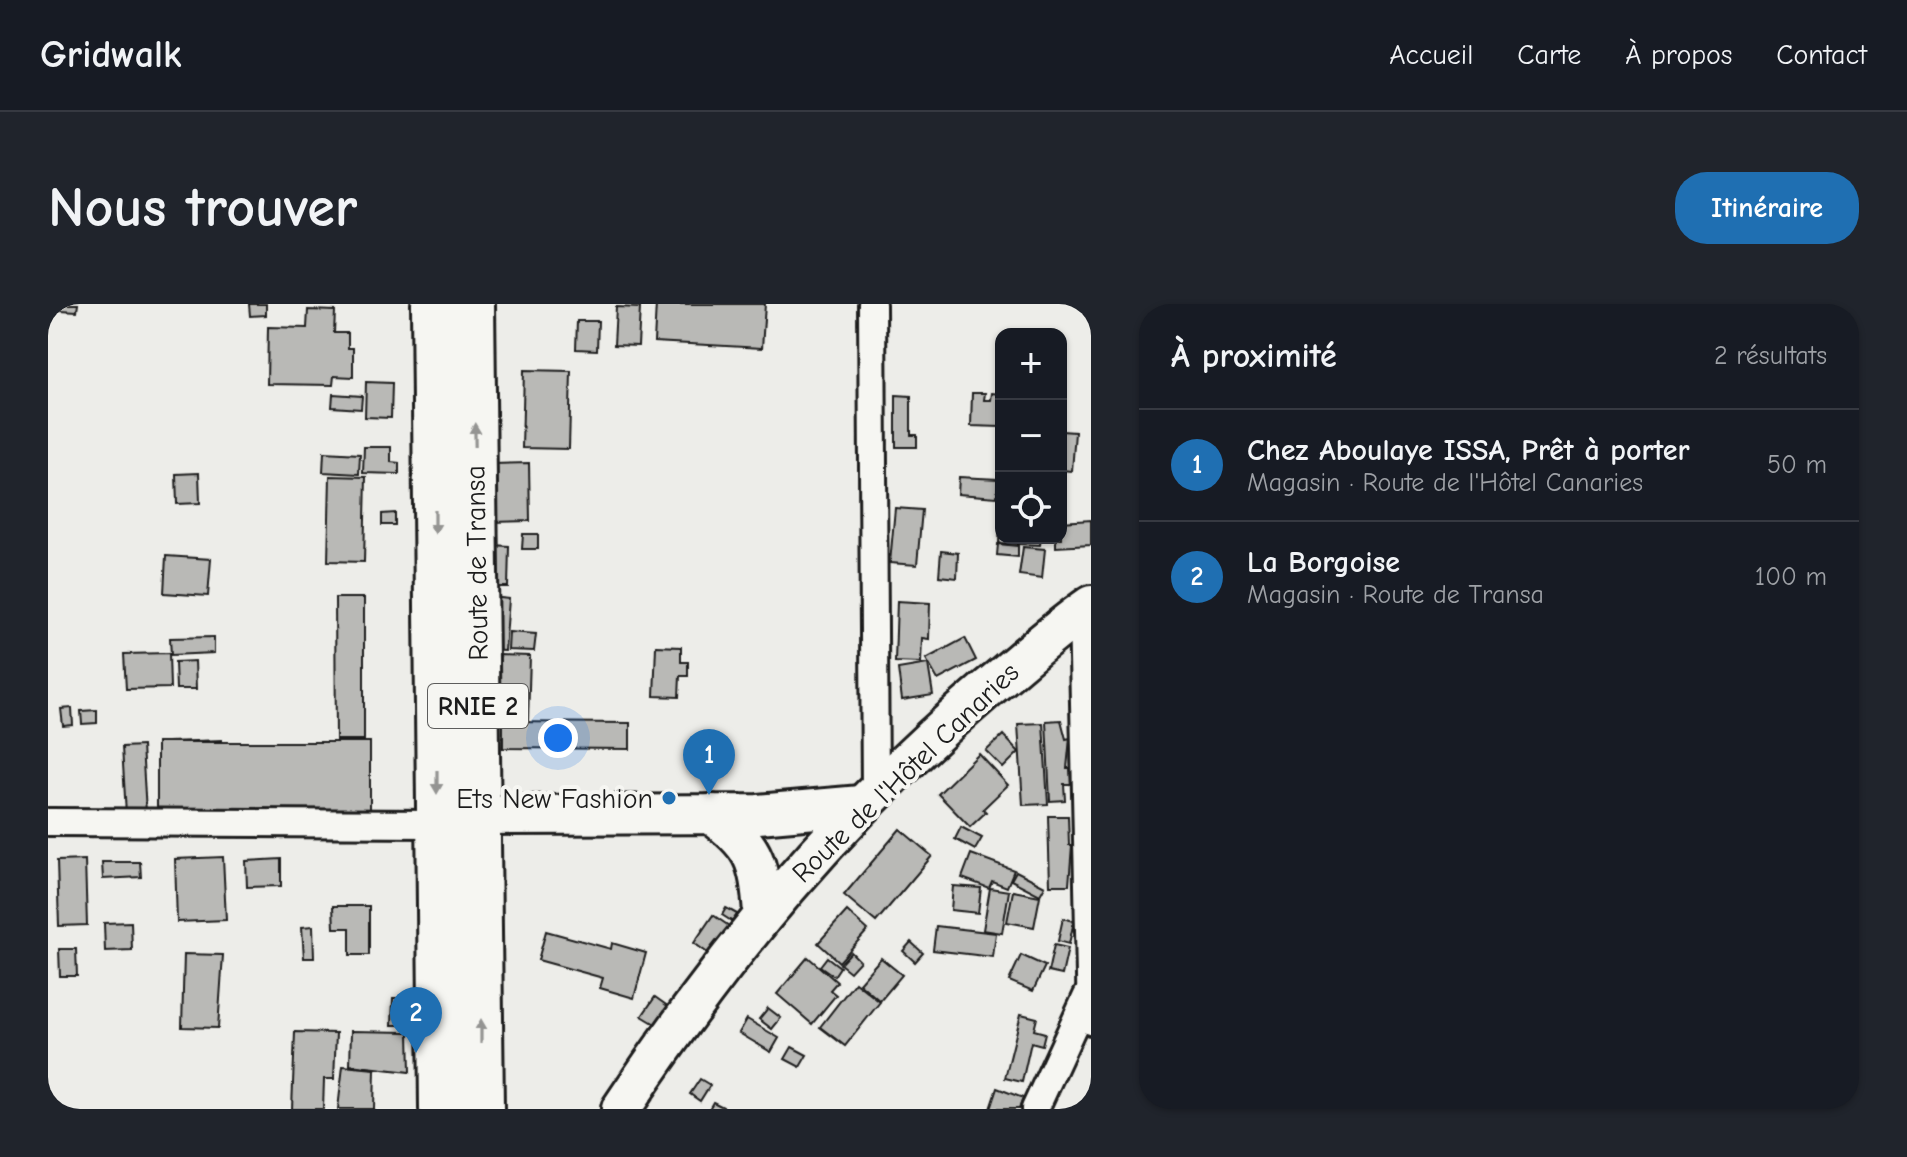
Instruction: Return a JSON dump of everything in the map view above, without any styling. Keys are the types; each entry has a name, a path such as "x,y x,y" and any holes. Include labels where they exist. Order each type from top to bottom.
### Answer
{"main road":[{"name":"Route de Transa","path":"433,304 441,1109"},
{"name":"Route de Transa","path":"473,304 482,1109"}],"street":[{"path":"480,815 758,814 868,799 872,304"},
{"path":"1086,608 1091,1021"},
{"name":"Route de l'Hôtel Canaries","path":"621,1109 718,969 774,899 868,799 962,711 1086,608"},
{"path":"711,814 740,835 755,857 774,899"},
{"path":"758,814 782,858 774,899"},
{"path":"48,822 437,824"},
{"path":"1035,1109 1090,991"}],"building":[{"path":"61,304 78,304 77,311 61,310"},
{"path":"249,304 266,304 266,315 250,316"},
{"path":"656,304 765,304 762,348 654,342"},
{"path":"616,307 640,308 638,346 614,345"},
{"path":"308,310 335,311 334,333 348,333 348,348 353,348 353,377 334,376 333,385 267,384 268,327 307,328"},
{"path":"577,321 598,321 597,350 576,349"},
{"path":"524,370 571,371 569,449 522,448"},
{"path":"366,382 392,383 391,418 365,417"},
{"path":"972,393 985,393 984,400 991,400 992,393 995,393 995,427 971,426"},
{"path":"333,394 362,396 361,409 332,407"},
{"path":"896,395 911,396 911,435 917,435 917,447 896,447"},
{"path":"1067,431 1075,432 1072,471 1067,471"},
{"path":"364,447 391,447 391,462 399,463 399,474 363,473"},
{"path":"324,452 360,454 359,474 323,472"},
{"path":"529,463 530,521 494,522 493,464"},
{"path":"199,473 200,503 177,504 176,474"},
{"path":"330,476 366,477 364,562 328,561"},
{"path":"959,477 995,479 995,497 958,494"},
{"path":"895,508 922,510 917,565 890,563"},
{"path":"395,513 395,525 382,525 382,514"},
{"path":"1091,520 1091,545 1056,547 1056,544 1067,544 1067,522"},
{"path":"523,534 538,534 538,549 522,549"},
{"path":"998,544 1018,546 1018,557 997,555"},
{"path":"491,545 509,546 508,587 489,587"},
{"path":"1023,547 1045,549 1042,578 1019,575"},
{"path":"941,551 958,553 957,578 939,576"},
{"path":"166,556 211,559 208,596 164,593"},
{"path":"491,597 509,599 505,651 488,650"},
{"path":"335,598 364,598 364,740 336,740"},
{"path":"897,601 930,603 929,639 922,638 921,663 895,662"},
{"path":"509,632 536,634 534,651 508,650"},
{"path":"214,637 214,653 171,655 170,638"},
{"path":"965,638 976,660 938,680 926,659"},
{"path":"656,646 681,647 681,662 688,662 688,676 680,676 679,697 654,696"},
{"path":"169,653 170,688 126,689 124,654"},
{"path":"498,655 530,656 528,721 496,720"},
{"path":"195,661 196,689 176,689 175,662"},
{"path":"928,664 933,695 902,700 898,669"},
{"path":"72,708 73,725 63,726 61,709"},
{"path":"97,710 97,723 82,724 81,711"},
{"path":"1061,720 1066,739 1070,738 1067,768 1070,768 1071,784 1064,784 1065,800 1050,801 1046,721"},
{"path":"503,722 630,723 630,749 503,748"},
{"path":"1043,723 1048,804 1023,805 1018,724"},
{"path":"1003,735 1019,752 1003,768 986,751"},
{"path":"222,740 223,774 169,775 168,742"},
{"path":"157,742 370,742 370,810 157,810"},
{"path":"142,746 146,812 126,814 122,747"},
{"path":"979,754 1008,785 983,809 986,812 970,827 938,794"},
{"path":"1048,816 1068,816 1069,845 1072,845 1069,885 1050,885"},
{"path":"961,827 982,838 975,850 955,839"},
{"path":"900,829 932,856 876,922 844,895"},
{"path":"971,854 1014,870 1007,887 992,881 989,888 962,878"},
{"path":"223,857 226,920 177,922 175,859"},
{"path":"281,859 281,886 247,887 246,861"},
{"path":"85,860 87,925 59,926 57,861"},
{"path":"102,862 140,862 141,877 103,879"},
{"path":"1016,871 1045,886 1040,895 1011,880"},
{"path":"953,886 981,888 978,913 951,910"},
{"path":"990,888 1009,891 1002,933 983,930"},
{"path":"1013,891 1040,896 1034,927 1007,922"},
{"path":"333,906 369,906 369,955 350,955 350,928 334,928"},
{"path":"726,908 737,914 733,922 722,915"},
{"path":"847,911 868,930 839,962 818,943"},
{"path":"713,915 729,926 709,954 694,943"},
{"path":"1063,918 1074,921 1069,944 1058,941"},
{"path":"131,922 132,950 105,951 104,923"},
{"path":"313,926 314,958 304,958 302,927"},
{"path":"936,926 996,933 993,957 933,950"},
{"path":"546,931 611,949 612,943 646,953 634,998 600,988 603,978 538,960"},
{"path":"911,942 923,953 915,962 903,951"},
{"path":"1054,945 1068,948 1062,975 1048,972"},
{"path":"59,949 76,949 77,976 60,976"},
{"path":"851,952 860,961 850,972 840,964"},
{"path":"184,954 223,955 218,1028 182,1027"},
{"path":"1021,955 1045,966 1033,991 1009,981"},
{"path":"808,957 837,982 830,990 836,995 812,1024 777,994"},
{"path":"827,957 840,967 834,976 820,966"},
{"path":"881,958 902,975 880,1001 859,983"},
{"path":"855,982 880,1002 845,1046 820,1027"},
{"path":"655,997 669,1007 657,1025 642,1016"},
{"path":"393,998 412,998 412,1025 392,1025"},
{"path":"768,1008 781,1018 772,1029 759,1019"},
{"path":"1021,1014 1037,1018 1034,1030 1045,1033 1042,1045 1031,1042 1022,1082 1005,1078"},
{"path":"747,1019 779,1038 771,1052 739,1033"},
{"path":"351,1031 409,1032 410,1072 350,1065"},
{"path":"295,1032 336,1033 334,1079 324,1079 323,1109 292,1109"},
{"path":"792,1047 807,1055 800,1067 785,1059"},
{"path":"343,1066 375,1069 374,1109 338,1109"},
{"path":"700,1079 710,1085 700,1101 690,1094"},
{"path":"997,1088 1023,1098 1019,1109 990,1109"},
{"path":"713,1102 727,1109 709,1109"}],"place":[{"name":"Chez Aboulaye ISSA, Prêt à porter","path":"709,795"},
{"name":"Ets New Fashion","path":"669,798"},
{"name":"La Borgoise","path":"416,1053"}]}
